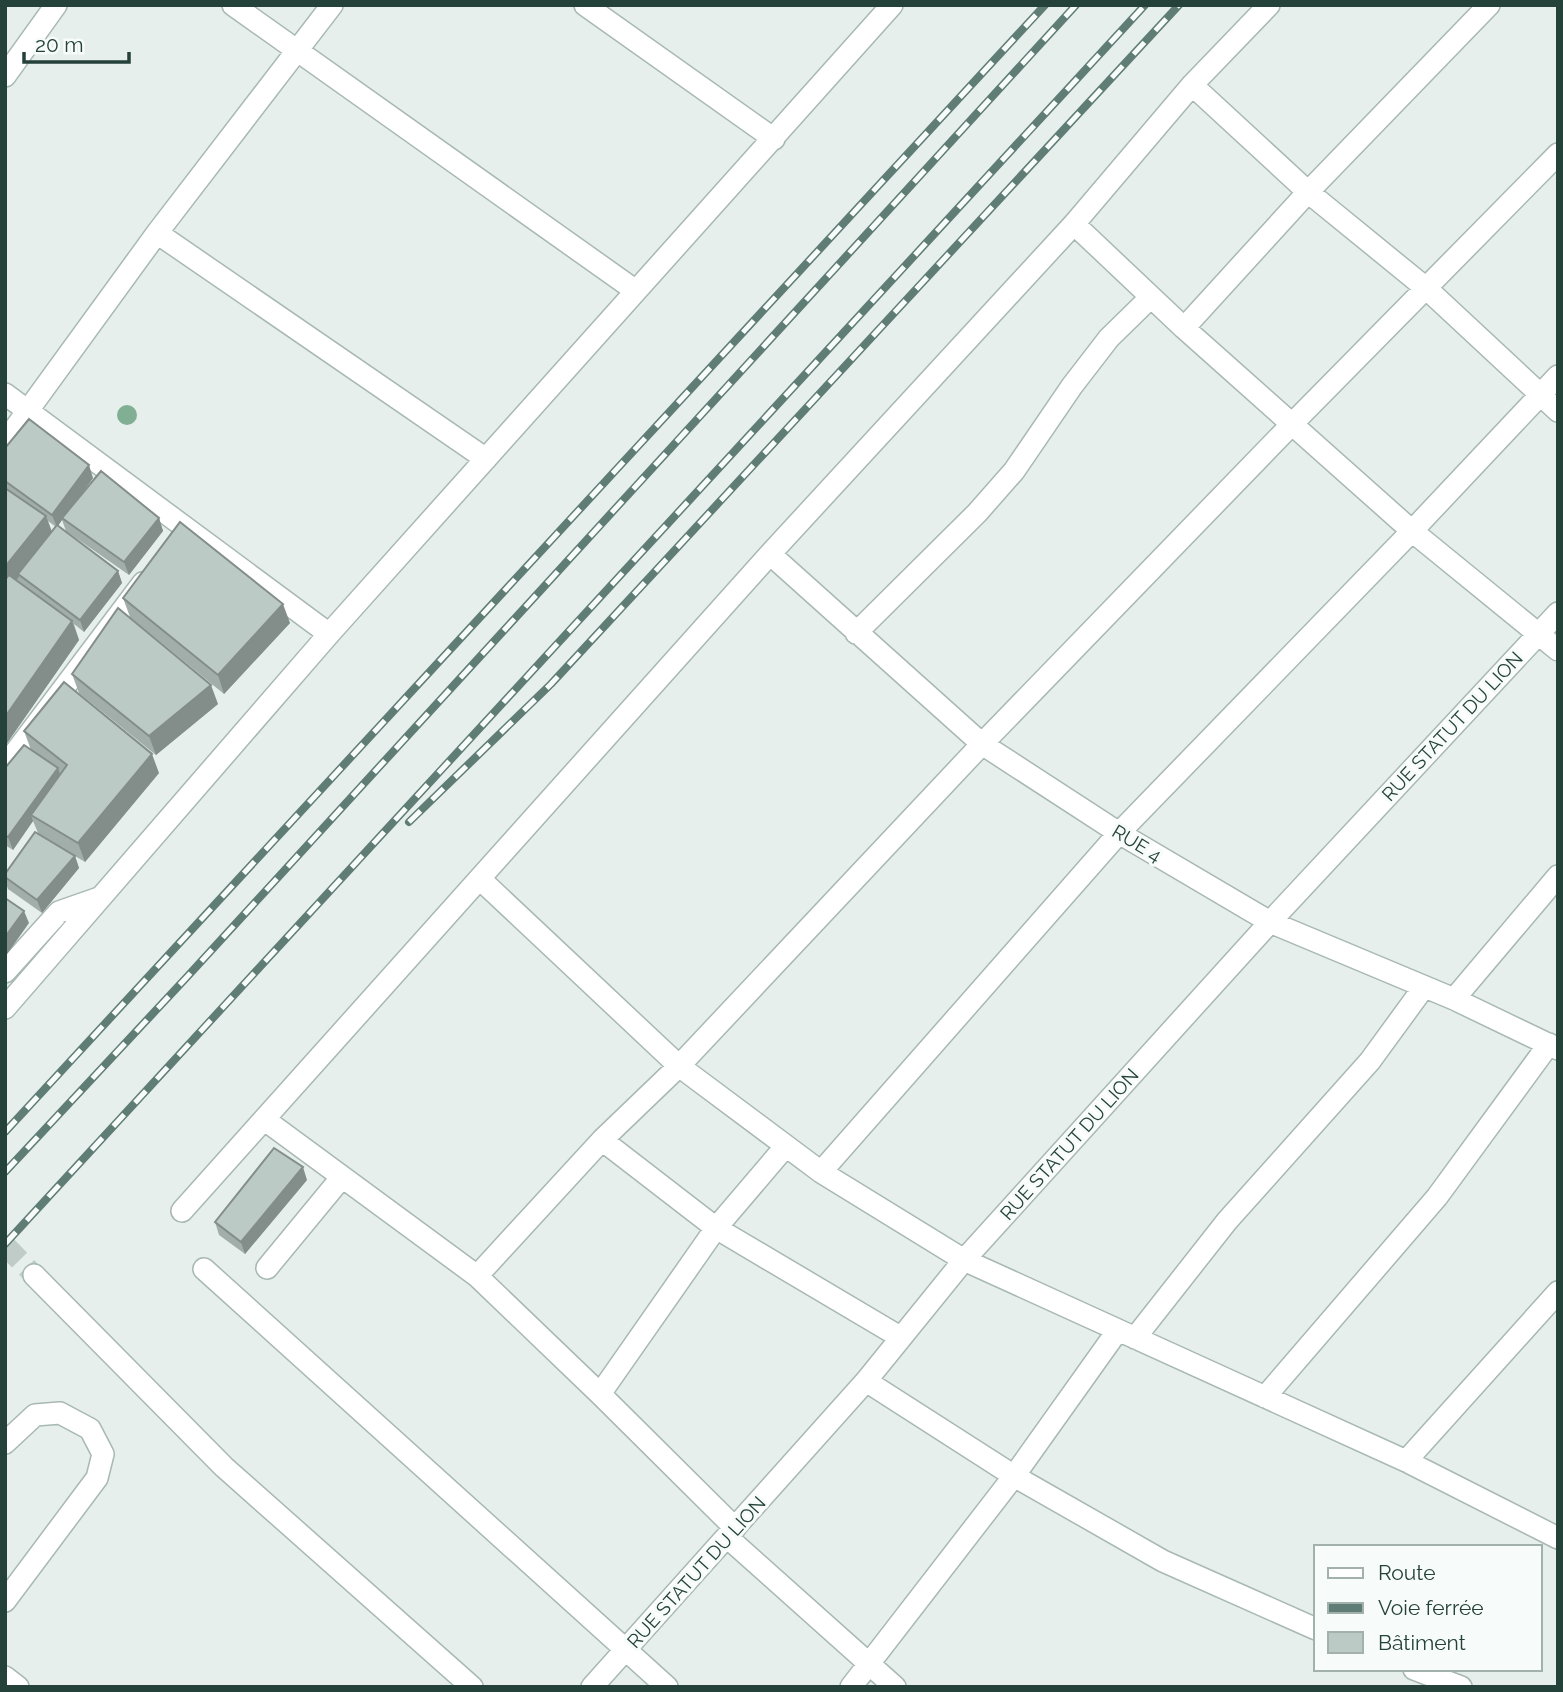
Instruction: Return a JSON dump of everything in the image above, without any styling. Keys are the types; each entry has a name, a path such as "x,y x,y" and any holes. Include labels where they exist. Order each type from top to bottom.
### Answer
{"street":[{"path":"5,76 56,5"},
{"path":"233,5 636,291"},
{"path":"5,442 157,233 332,5"},
{"path":"585,5 774,139"},
{"path":"5,1008 329,634 892,5"},
{"path":"182,1211 770,554 1074,224 1192,85 1269,5"},
{"path":"1184,328 1308,192 1489,5"},
{"path":"1192,85 1308,192 1427,289 1558,411"},
{"path":"477,1276 602,1140 679,1066 982,744 1558,154"},
{"path":"1074,224 1184,328 1412,531 1558,650"},
{"path":"157,233 486,459"},
{"path":"856,634 977,513 1014,471 1102,347 1151,296"},
{"path":"821,1172 1119,833 1558,376"},
{"path":"5,394 181,533 329,634"},
{"name":"RUE 4","path":"770,554 856,634 982,744 1119,833 1270,922 1454,999 1553,1047"},
{"path":"5,766 152,571"},
{"name":"RUE STATUT DU LION","path":"592,1687 866,1381 964,1260 1270,922 1558,613"},
{"path":"1454,999 1558,876"},
{"path":"480,879 679,1066 821,1172 964,1260 1406,1461 1558,1538"},
{"path":"5,972 59,912 101,897"},
{"path":"851,1687 1126,1334 1370,1061 1424,987"},
{"path":"1265,1397 1437,1197 1553,1047"},
{"path":"265,1120 477,1276 600,1394 731,1533 895,1687"},
{"path":"602,1140 716,1228 900,1337"},
{"path":"600,1394 716,1228 785,1147"},
{"path":"267,1268 342,1177"},
{"path":"204,1269 667,1687"},
{"path":"34,1275 224,1466 472,1687"},
{"path":"1406,1461 1558,1292"},
{"path":"866,1381 1014,1476 1163,1561 1314,1628"},
{"path":"5,1443 35,1415 60,1413 90,1429 103,1454 97,1478 5,1601"},
{"path":"1419,1671 1461,1687"},
{"path":"5,1677 18,1687"}],"building":[{"path":"29,419 89,465 52,515 5,481 5,448"},
{"path":"101,471 159,518 124,562 62,518"},
{"path":"5,488 46,516 5,567"},
{"path":"180,522 283,604 218,675 123,598"},
{"path":"57,525 118,571 80,620 18,574"},
{"path":"9,575 72,621 5,717 5,580"},
{"path":"118,608 211,685 149,736 72,674"},
{"path":"64,682 152,754 78,843 31,815 67,765 24,731"},
{"path":"24,745 58,768 8,837 5,835 5,768"},
{"path":"35,832 75,856 37,900 5,877"},
{"path":"5,898 24,911 5,937"},
{"path":"274,1148 303,1167 241,1242 215,1222"}],"tunnel":[{"path":"5,1245 34,1275"}],"railway":[{"path":"5,1132 1045,5"},
{"path":"5,1172 186,978 1076,5"},
{"path":"5,1244 1145,5"},
{"path":"409,822 551,684 1179,5"}]}
